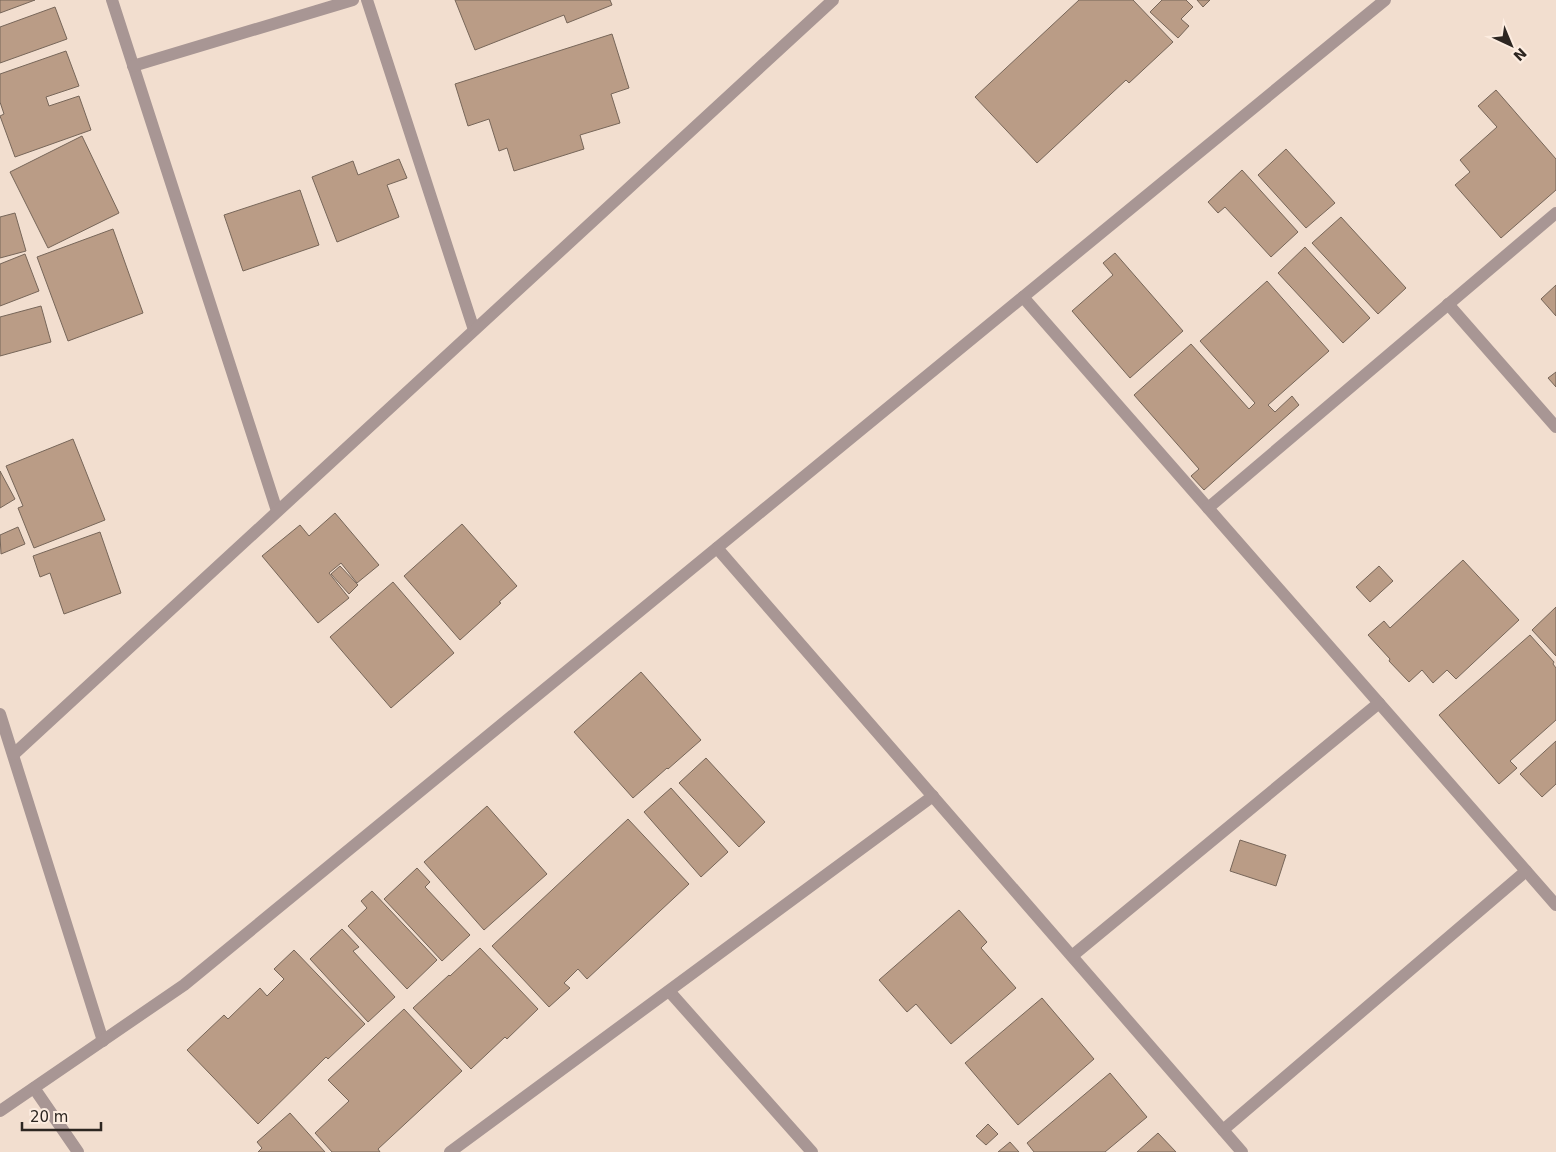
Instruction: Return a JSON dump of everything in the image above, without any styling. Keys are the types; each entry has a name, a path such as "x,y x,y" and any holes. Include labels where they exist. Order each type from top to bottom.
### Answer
{"street":[{"path":"112,0 277,511"},
{"path":"133,66 353,0"},
{"path":"367,0 474,330"},
{"path":"14,754 833,0"},
{"path":"0,1111 184,985 1385,0"},
{"path":"1208,508 1556,213"},
{"path":"1023,297 1556,905"},
{"path":"1448,304 1556,427"},
{"path":"717,548 1242,1152"},
{"path":"1072,956 1379,703"},
{"path":"0,714 103,1041"},
{"path":"450,1152 933,796"},
{"path":"1223,1130 1526,871"},
{"path":"669,991 812,1152"},
{"path":"34,1088 78,1152"}],"building":[{"path":"0,0 35,0 0,13"},
{"path":"455,0 610,0 612,5 567,23 564,15 475,50"},
{"path":"1079,0 1133,0 1173,42 1129,83 1126,80 1037,163 975,97"},
{"path":"1162,0 1186,0 1193,7 1181,19 1189,26 1178,38 1150,12"},
{"path":"1197,0 1210,0 1203,7"},
{"path":"55,7 67,39 0,63 0,27"},
{"path":"612,34 629,88 611,94 620,123 580,135 584,149 514,171 507,148 499,151 489,119 468,126 455,84"},
{"path":"66,51 79,86 46,97 49,106 79,96 91,130 15,157 0,116 4,114 0,102 0,74"},
{"path":"1496,90 1556,159 1556,190 1501,238 1455,185 1470,172 1460,160 1497,127 1478,106"},
{"path":"82,136 119,213 48,248 10,172"},
{"path":"1286,149 1335,203 1306,228 1258,175"},
{"path":"399,159 407,178 387,185 399,217 337,242 312,177 353,161 358,175"},
{"path":"1242,170 1298,232 1271,257 1225,207 1218,213 1208,202"},
{"path":"300,190 319,245 243,271 224,215"},
{"path":"15,213 26,251 0,258 0,217"},
{"path":"1341,217 1406,288 1378,314 1312,243"},
{"path":"113,229 143,313 68,341 37,257"},
{"path":"1305,247 1370,318 1343,343 1278,273"},
{"path":"1115,253 1183,331 1130,378 1072,311 1113,275 1103,263"},
{"path":"25,254 39,291 0,306 0,264"},
{"path":"1267,281 1329,351 1268,405 1275,412 1292,396 1299,405 1204,490 1191,476 1199,469 1134,395 1191,344 1249,409 1255,403 1200,341"},
{"path":"1556,285 1556,316 1541,299"},
{"path":"41,306 51,342 0,356 0,317"},
{"path":"1556,372 1556,387 1548,378"},
{"path":"73,439 105,520 34,548 18,508 23,506 6,466"},
{"path":"0,471 15,499 0,508"},
{"path":"335,513 379,565 357,583 341,563 329,573 349,598 318,623 262,556 300,525 309,536"},
{"path":"462,524 517,586 460,640 404,576"},
{"path":"18,527 25,544 1,554 0,535"},
{"path":"100,532 121,593 64,614 50,573 40,577 33,556"},
{"path":"1463,560 1519,620 1456,679 1447,670 1433,683 1422,670 1409,682 1368,635 1384,621 1390,628"},
{"path":"340,566 358,585 349,594 331,574"},
{"path":"1379,566 1393,581 1370,602 1356,587"},
{"path":"393,582 454,653 391,708 330,637"},
{"path":"1556,607 1556,656 1532,630"},
{"path":"1530,635 1554,662 1553,664 1556,668 1556,720 1510,761 1517,768 1499,784 1439,715"},
{"path":"641,672 701,740 633,798 574,732"},
{"path":"1556,741 1556,784 1542,797 1520,774"},
{"path":"706,758 765,822 739,847 679,783"},
{"path":"671,788 728,852 701,877 644,812"},
{"path":"487,806 547,874 484,930 424,862"},
{"path":"628,819 689,884 587,979 578,969 564,983 570,988 549,1007 492,946"},
{"path":"1240,840 1286,855 1276,886 1230,871"},
{"path":"417,868 430,882 425,887 470,935 442,961 384,899"},
{"path":"372,891 437,960 407,989 348,926 367,908 361,901"},
{"path":"959,910 987,942 981,948 1016,988 951,1044 916,1004 907,1012 879,980"},
{"path":"342,929 359,947 353,951 395,997 368,1022 310,959"},
{"path":"480,948 538,1009 507,1039 505,1037 471,1069 413,1008"},
{"path":"294,950 365,1024 328,1059 326,1057 258,1124 187,1050 224,1015 228,1019 260,988 267,996 284,979 274,969"},
{"path":"1042,998 1094,1059 1018,1125 965,1063"},
{"path":"404,1009 462,1071 378,1149 380,1152 332,1152 315,1133 349,1101 328,1080"},
{"path":"1110,1073 1147,1117 1105,1152 1034,1152 1027,1143"},
{"path":"290,1113 325,1152 258,1152 262,1148 257,1142"},
{"path":"988,1124 998,1134 986,1145 976,1136"},
{"path":"1158,1133 1176,1152 1137,1152"},
{"path":"1010,1142 1019,1152 998,1152"}]}
